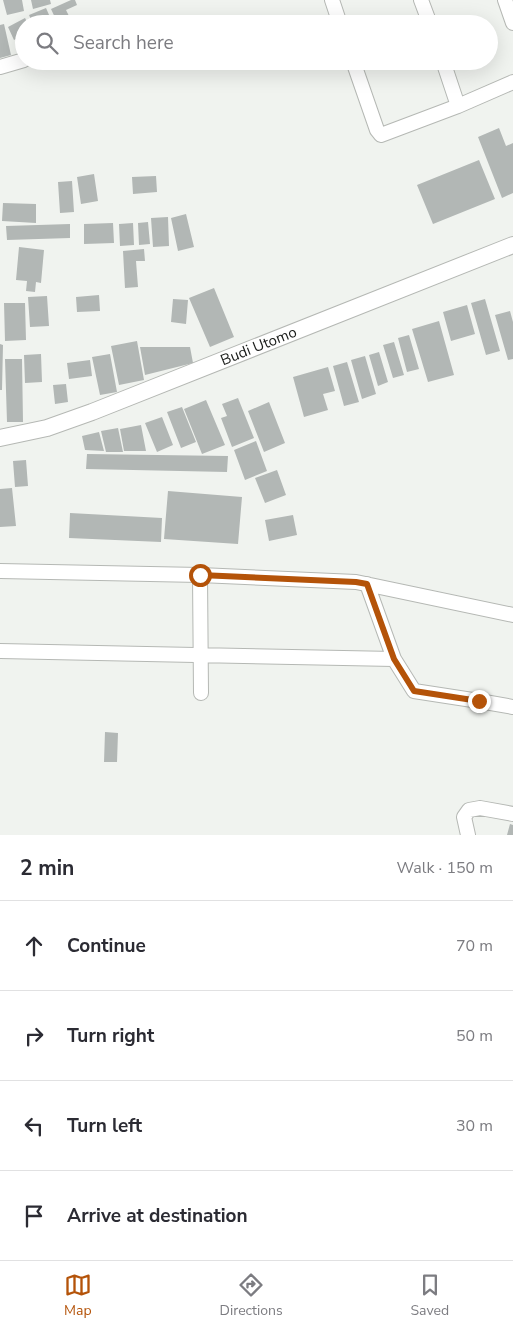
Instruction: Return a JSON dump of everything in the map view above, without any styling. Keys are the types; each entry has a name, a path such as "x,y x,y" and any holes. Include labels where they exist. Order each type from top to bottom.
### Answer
{"street":[{"path":"332,0 337,15"},
{"path":"421,0 427,15"},
{"path":"505,0 513,23"},
{"path":"0,67 15,63"},
{"path":"356,70 377,130 381,135 458,106 513,82"},
{"path":"446,70 458,106"},
{"name":"Budi Utomo","path":"0,438 47,428 92,412 513,245"},
{"path":"0,571 200,575 356,582 513,615"},
{"path":"200,575 201,693"},
{"path":"367,584 394,659 414,691 513,708"},
{"path":"0,651 394,659"},
{"path":"468,835 464,817 469,810 480,808 513,814"}],"building":[{"path":"3,0 22,0 24,11 7,15"},
{"path":"31,0 50,0 51,4 33,9"},
{"path":"71,0 75,0 77,5 66,10 68,15 54,15 51,9"},
{"path":"46,8 49,15 29,15"},
{"path":"15,23 15,40 14,40 8,27"},
{"path":"4,24 11,55 0,58 0,25"},
{"path":"499,128 506,146 513,143 513,193 502,198 478,137"},
{"path":"479,160 495,199 433,224 417,185"},
{"path":"94,174 98,201 81,204 77,177"},
{"path":"156,176 157,192 133,194 132,177"},
{"path":"72,181 74,212 60,213 58,182"},
{"path":"3,203 36,204 36,223 2,221"},
{"path":"186,214 194,247 178,251 171,218"},
{"path":"168,217 169,246 153,247 151,218"},
{"path":"148,222 150,244 139,245 138,223"},
{"path":"113,223 114,243 84,244 84,224"},
{"path":"133,223 134,245 120,246 119,224"},
{"path":"70,224 70,238 7,240 6,226"},
{"path":"19,247 44,250 41,283 36,282 35,292 26,291 27,281 16,280"},
{"path":"144,249 145,261 136,261 138,287 125,288 123,251"},
{"path":"214,288 234,337 210,347 189,298"},
{"path":"99,295 100,311 77,312 76,297"},
{"path":"47,296 49,326 30,327 28,297"},
{"path":"173,299 188,300 186,324 171,322"},
{"path":"485,299 500,351 486,355 471,303"},
{"path":"4,303 25,303 26,340 5,341"},
{"path":"467,305 475,334 451,341 443,312"},
{"path":"510,311 513,322 513,359 508,360 495,315"},
{"path":"439,321 454,375 428,382 412,329"},
{"path":"409,335 419,369 407,372 398,338"},
{"path":"137,341 144,380 119,385 111,346"},
{"path":"394,342 404,375 393,378 383,345"},
{"path":"0,344 3,345 2,390 0,390"},
{"path":"140,347 190,347 193,363 145,375"},
{"path":"379,352 388,382 378,386 369,355"},
{"path":"41,354 42,382 25,383 24,355"},
{"path":"110,354 117,392 100,395 92,357"},
{"path":"365,356 376,394 362,399 351,360"},
{"path":"5,359 22,359 23,422 7,422"},
{"path":"90,360 92,376 69,379 67,363"},
{"path":"347,362 359,402 344,406 333,366"},
{"path":"328,367 335,391 323,394 328,410 304,417 293,377"},
{"path":"66,384 68,402 55,404 53,385"},
{"path":"238,398 254,438 232,447 221,418 227,416 222,404"},
{"path":"206,400 225,445 202,454 184,409"},
{"path":"269,402 285,443 264,452 248,411"},
{"path":"182,407 196,442 181,448 167,412"},
{"path":"162,417 173,445 157,452 145,423"},
{"path":"141,425 146,451 124,451 120,429"},
{"path":"118,428 123,452 106,452 101,431"},
{"path":"99,432 104,451 85,450 82,436"},
{"path":"256,441 267,471 245,480 234,450"},
{"path":"87,454 228,456 227,472 86,469"},
{"path":"26,460 28,486 15,487 13,461"},
{"path":"277,470 286,495 265,503 255,478"},
{"path":"12,488 16,526 0,527 0,489"},
{"path":"168,491 242,497 238,544 164,539"},
{"path":"70,513 162,518 161,542 69,538"},
{"path":"293,515 297,535 269,541 265,520"},
{"path":"105,732 118,733 117,762 104,762"},
{"path":"510,824 513,825 513,835 507,835"}],"route":[{"path":"200,575 367,584 394,659 414,691 479,701"}]}
